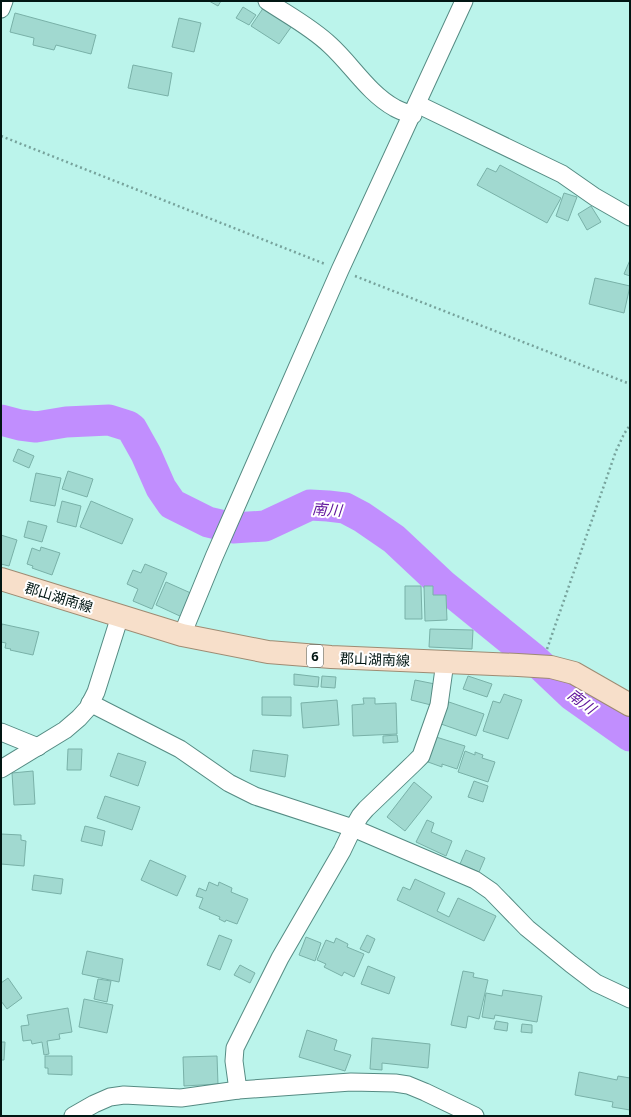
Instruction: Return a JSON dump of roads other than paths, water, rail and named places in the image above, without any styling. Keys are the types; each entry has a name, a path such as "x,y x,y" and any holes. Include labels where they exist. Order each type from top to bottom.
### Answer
{"main road":[{"name":"郡山湖南線","path":"1,580 182,635 268,652 331,657 551,667 574,673 630,705"}],"street":[{"path":"1,9 4,1"},
{"path":"267,1 330,44 375,93 396,109 415,109 542,163 562,174 594,197 630,217"},
{"path":"182,635 217,550 340,270 464,1"},
{"path":"1,769 65,730 88,708 96,692 120,616"},
{"path":"238,1090 234,1061 235,1048 280,958 342,851 360,816 421,756 439,705 445,662"},
{"path":"90,703 180,750 229,783 255,796 353,828 475,880 491,891 527,928 570,964 596,982 630,999"},
{"path":"1,732 38,747"},
{"path":"73,1116 94,1104 124,1095 181,1098 238,1090 351,1082 395,1083 408,1085 475,1116"}],"waterway":[{"name":"南川","path":"1,420 36,427 66,422 109,420 128,426 132,429 146,454 161,488 172,504 208,522 233,528 265,526 310,505 345,508 362,517 394,539 443,585 534,659 572,695 630,736"}]}
